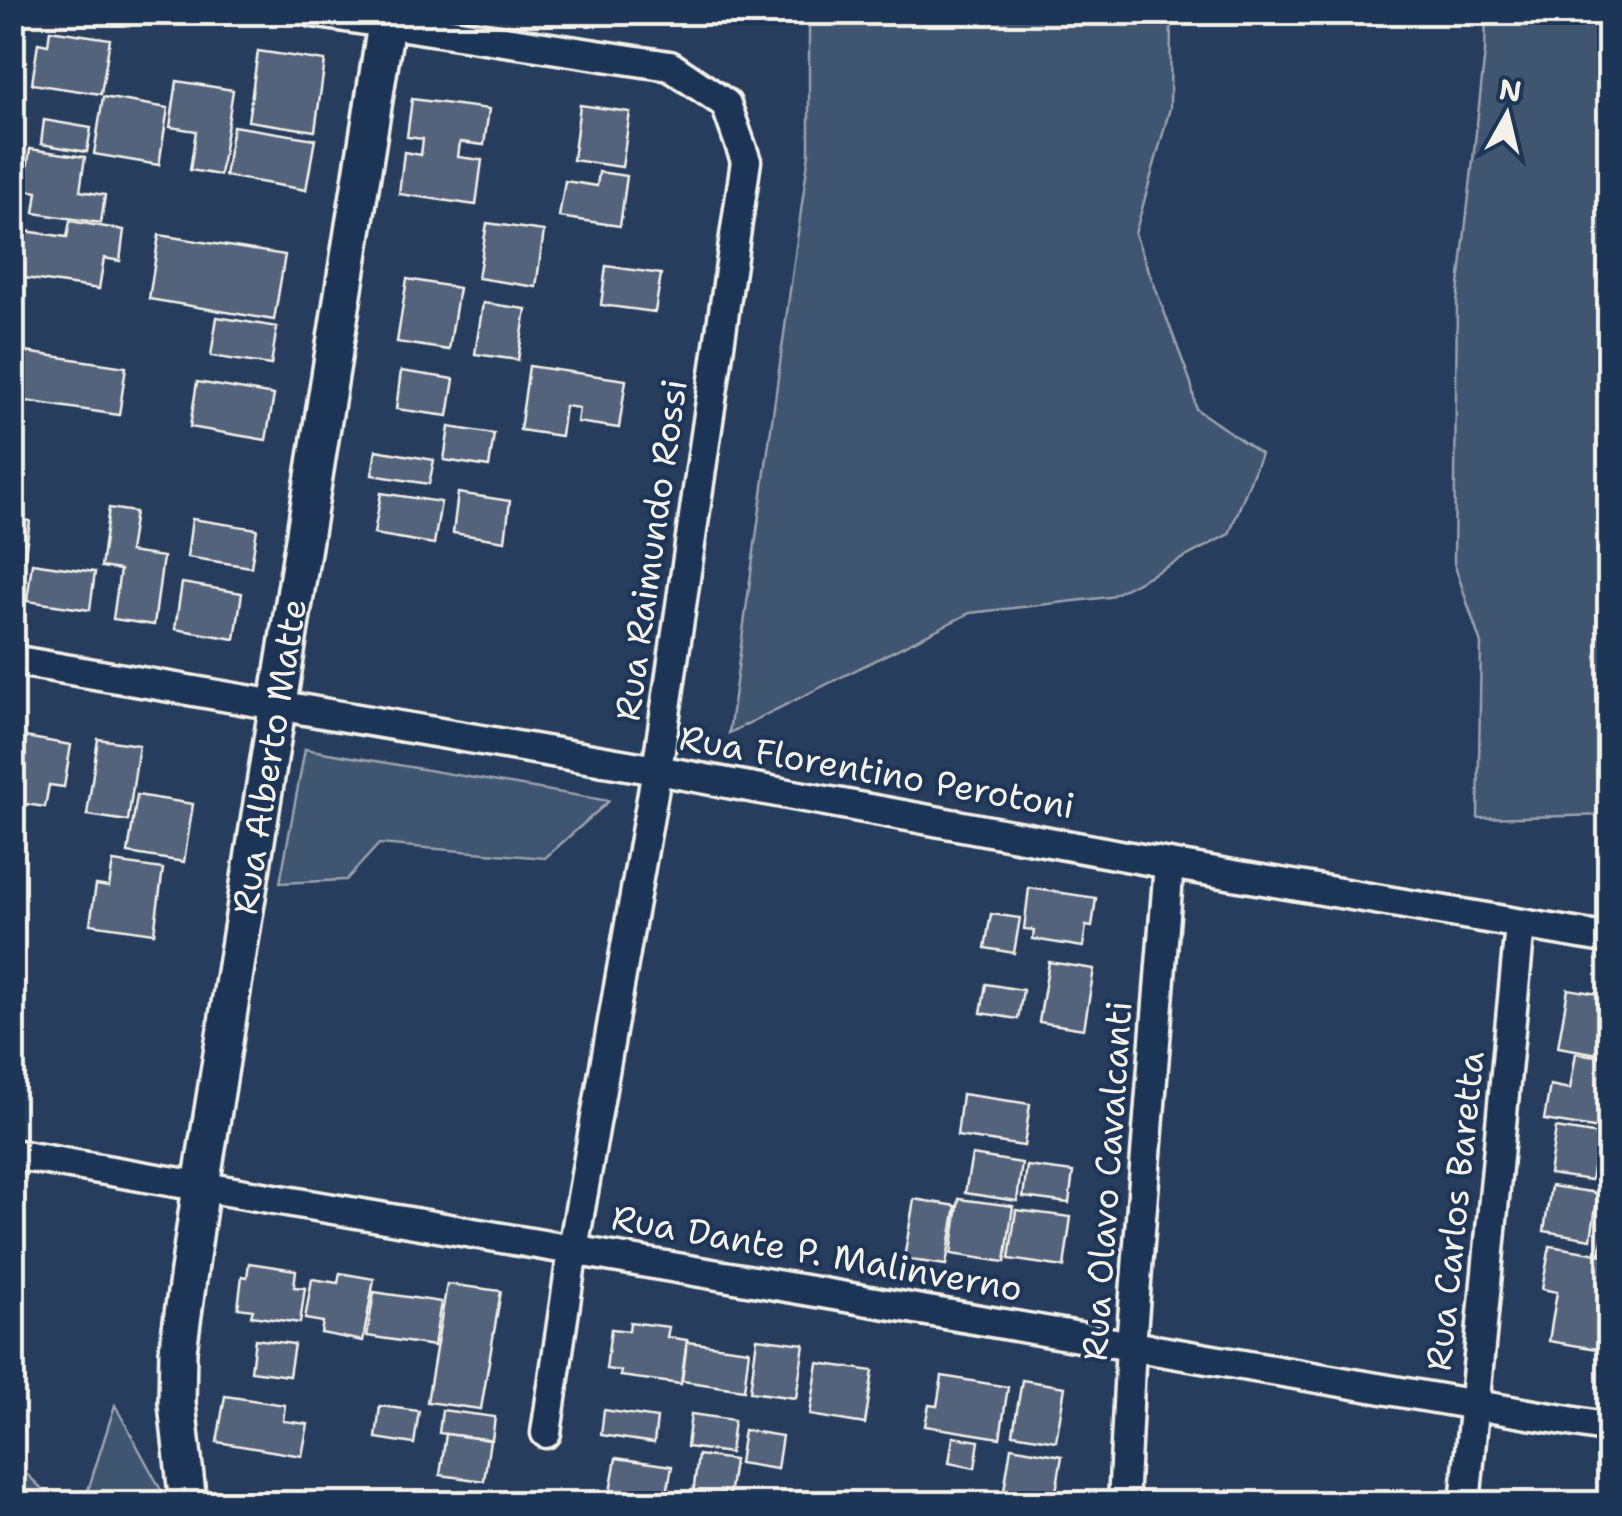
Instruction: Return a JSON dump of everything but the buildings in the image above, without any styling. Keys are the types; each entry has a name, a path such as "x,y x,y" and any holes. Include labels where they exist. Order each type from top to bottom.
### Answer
{"street":[{"name":"Rua Raimundo Rossi","path":"312,12 386,19 670,66 726,104 746,161 657,770 573,1249 546,1432"},
{"name":"Rua Alberto Matte","path":"188,1504 177,1402 178,1350 200,1186 386,19"},
{"name":"Rua Florentino Perotoni","path":"12,660 1610,939"},
{"name":"Rua Olavo Cavalcanti","path":"1123,1504 1131,1344 1169,864"},
{"name":"Rua Carlos Baretta","path":"1465,1504 1520,925"},
{"name":"Rua Dante P. Malinverno","path":"12,1154 1610,1428"}],"shaded area":[{"path":"673,13 1171,13 1170,108 1135,234 1191,383 1196,409 1261,454 1229,534 1109,597 970,613 729,733 809,153 809,19 680,22"},
{"path":"1486,13 1609,13 1609,815 1478,818 1481,644 1454,563 1457,303"},
{"path":"305,749 609,801 545,858 379,844 346,880 280,883"},
{"path":"115,1405 168,1503 84,1503"},
{"path":"13,1461 57,1503 13,1503"}]}
